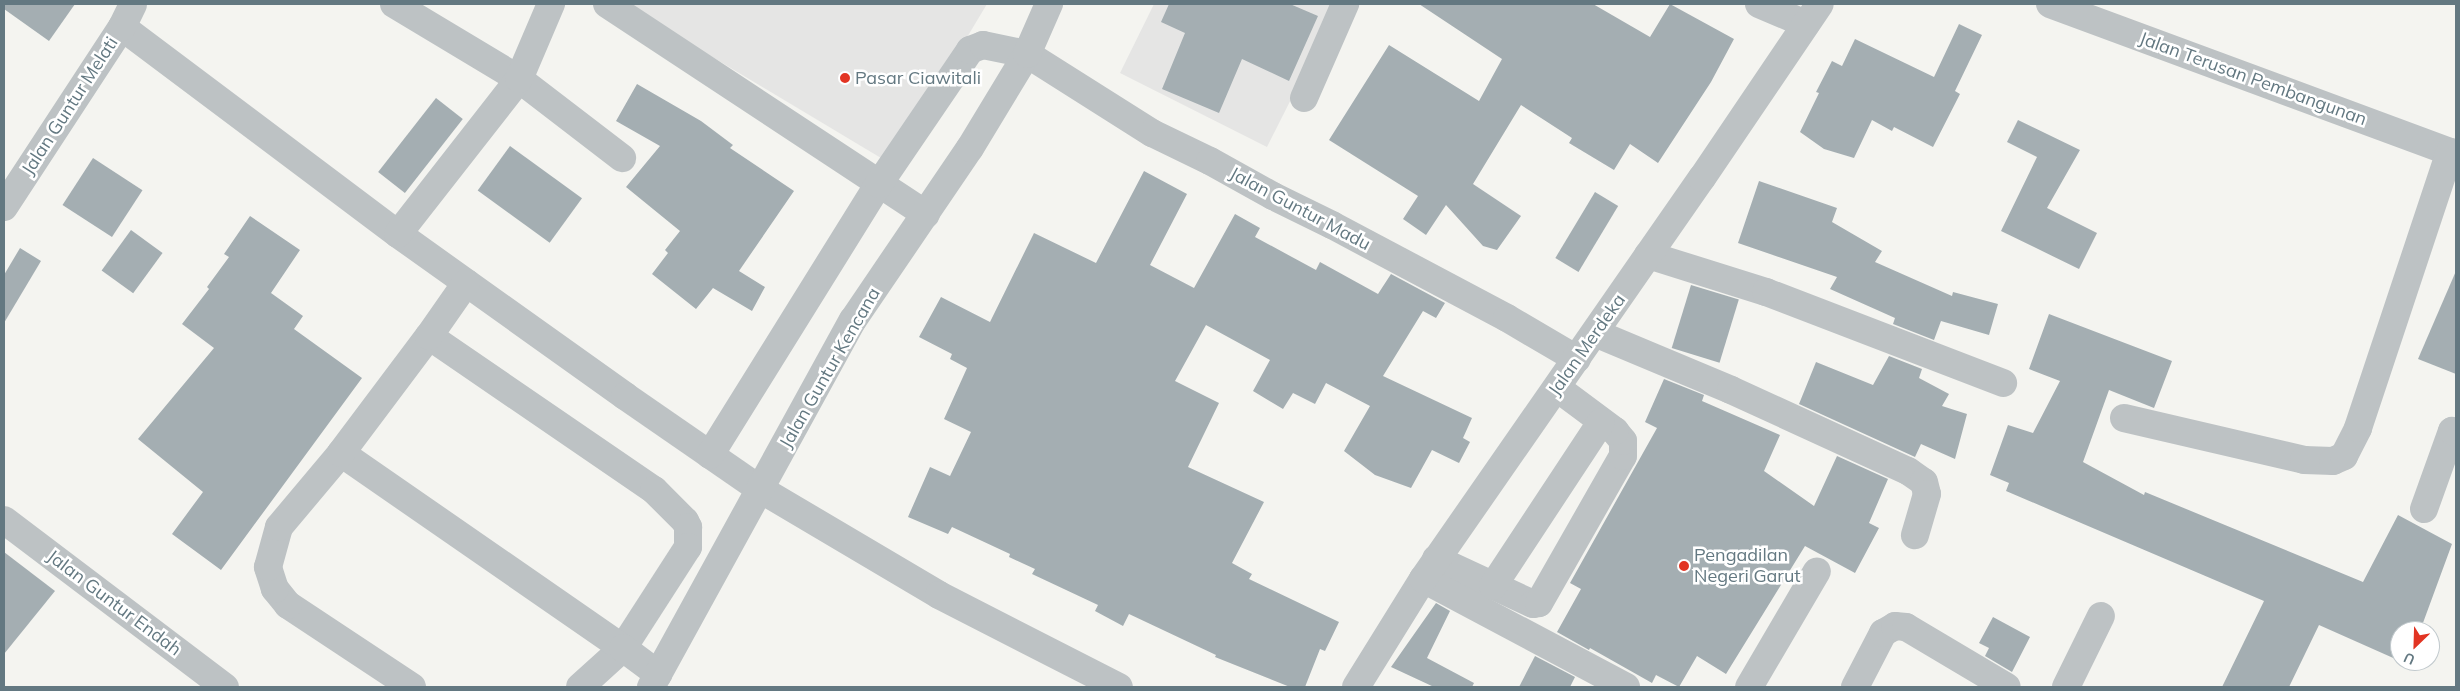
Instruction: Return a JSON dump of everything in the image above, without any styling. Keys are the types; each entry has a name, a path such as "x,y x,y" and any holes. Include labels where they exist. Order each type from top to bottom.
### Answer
{"street":[{"path":"394,4 519,79 622,158"},
{"path":"398,234 519,79 550,4"},
{"path":"607,4 926,214"},
{"name":"Jalan Guntur Kencana","path":"655,681 853,320 970,148 1027,54 1049,4"},
{"path":"1304,98 1345,4"},
{"path":"1759,4 1813,14"},
{"name":"Jalan Terusan Pembangunan","path":"2050,4 2453,153"},
{"name":"Jalan Merdeka","path":"1356,687 1430,569 1595,333 1813,14"},
{"path":"128,15 398,234 710,456 760,489 939,595 1119,687"},
{"name":"Jalan Guntur Melati","path":"4,207 128,15"},
{"path":"710,456 879,184 970,50 983,45 1027,54"},
{"name":"Jalan Guntur Madu","path":"1027,54 1152,133 1210,161 1273,196 1332,225 1507,318 1577,359"},
{"path":"2124,418 2304,460 2333,461 2344,456 2358,428 2453,153"},
{"path":"1648,255 1766,292 2003,383"},
{"path":"412,687 288,605 274,589 268,567 279,527 340,453 429,336 466,283"},
{"path":"1595,333 1731,390 1908,471 1924,482 1928,494 1915,534"},
{"path":"429,336 654,490 685,521 690,532 688,547 623,648 580,687"},
{"path":"1430,569 1493,586 1533,604 1539,603 1623,456 1623,441 1615,431 1557,388"},
{"path":"1493,586 1601,422"},
{"path":"2424,509 2455,428"},
{"path":"340,453 623,648 655,681"},
{"name":"Jalan Guntur Endah","path":"4,520 225,687"},
{"path":"1430,569 1626,687"},
{"path":"1749,687 1817,571"},
{"path":"2066,687 2101,616"},
{"path":"1855,687 1882,633 1894,626 1906,627 2007,687"}],"shaded area":[{"name":"Pasar Ciawitali","path":"624,4 987,4 891,164"},
{"path":"1154,4 1339,4 1267,147 1120,73"}],"building":[{"path":"4,4 75,4 49,41 4,9"},
{"path":"1169,4 1290,4 1318,16 1289,81 1242,59 1219,113 1162,89 1185,33 1161,22"},
{"path":"1419,4 1593,4 1650,37 1670,4 1734,39 1711,82 1658,163 1630,144 1614,170 1569,143 1572,138 1521,105 1473,184 1521,216 1497,250 1483,246 1446,205 1426,235 1403,219 1418,196 1329,140 1389,45 1479,101 1502,59"},
{"path":"1959,24 1982,35 1955,91 1960,94 1933,147 1894,127 1892,131 1872,120 1854,158 1824,149 1800,132 1819,93 1816,92 1832,61 1842,66 1855,39 1934,77"},
{"path":"637,84 701,121 733,145 730,148 794,191 739,271 765,287 752,311 713,288 696,309 652,274 668,253 665,250 680,231 626,187 660,146 616,121"},
{"path":"436,98 463,119 405,193 378,172"},
{"path":"2018,120 2080,150 2047,208 2097,233 2079,269 2001,231 2037,157 2007,142"},
{"path":"510,146 582,198 550,243 478,190"},
{"path":"93,158 142,190 112,237 63,205"},
{"path":"1144,171 1187,194 1150,265 1194,288 1235,214 1260,228 1255,237 1316,270 1320,262 1378,294 1391,274 1445,303 1436,318 1423,311 1383,376 1472,418 1463,438 1470,442 1459,463 1432,450 1411,488 1375,475 1344,451 1370,406 1326,383 1315,404 1293,393 1283,409 1253,391 1270,360 1206,325 1175,381 1219,403 1188,467 1264,502 1232,563 1252,574 1249,579 1339,622 1325,651 1320,649 1305,687 1290,687 1215,657 1216,655 1129,614 1123,626 1095,611 1098,605 1032,574 1035,569 1009,557 1010,554 952,527 948,534 908,517 930,467 950,476 971,432 944,419 967,368 950,359 952,354 919,337 941,297 990,322 1034,233 1096,263"},
{"path":"1759,181 1837,208 1832,222 1882,251 1875,262 1952,296 1953,292 1998,304 1989,335 1941,321 1934,340 1893,324 1895,318 1830,289 1837,277 1738,243"},
{"path":"1595,192 1618,206 1578,272 1555,258"},
{"path":"250,216 300,250 271,293 303,316 294,329 362,378 221,570 172,534 203,492 138,439 214,348 182,324 209,289 207,287 229,257 224,254"},
{"path":"131,230 163,253 133,293 102,270"},
{"path":"20,248 41,261 4,323 4,275"},
{"path":"2456,271 2456,374 2418,359"},
{"path":"1691,285 1739,300 1720,363 1672,348"},
{"path":"2049,314 2172,361 2154,408 2109,390 2083,462 2144,495 2145,492 2363,582 2398,515 2452,544 2424,621 2390,621 2390,657 2319,625 2289,687 2222,687 2264,601 2006,491 2009,483 1990,475 2008,425 2033,433 2060,381 2029,369"},
{"path":"1889,356 1922,369 1919,378 1949,394 1942,406 1967,414 1955,459 1921,444 1915,457 1799,404 1816,362 1873,385"},
{"path":"1664,379 1704,395 1702,401 1780,435 1764,471 1814,506 1837,456 1888,479 1869,523 1879,528 1855,573 1805,546 1726,674 1697,656 1679,687 1656,675 1652,683 1590,648 1589,650 1557,632 1581,589 1570,583 1657,428 1645,422"},
{"path":"4,552 55,591 4,654"},
{"path":"1436,603 1450,611 1427,658 1474,683 1472,687 1434,687 1391,667"},
{"path":"1993,617 2030,637 2012,672 1985,656 1989,648 1979,643"},
{"path":"1535,656 1575,677 1570,687 1519,687"}],"place":[{"name":"Pasar Ciawitali","path":"845,78"},
{"name":"Pengadilan Negeri Garut","path":"1684,566"}]}
